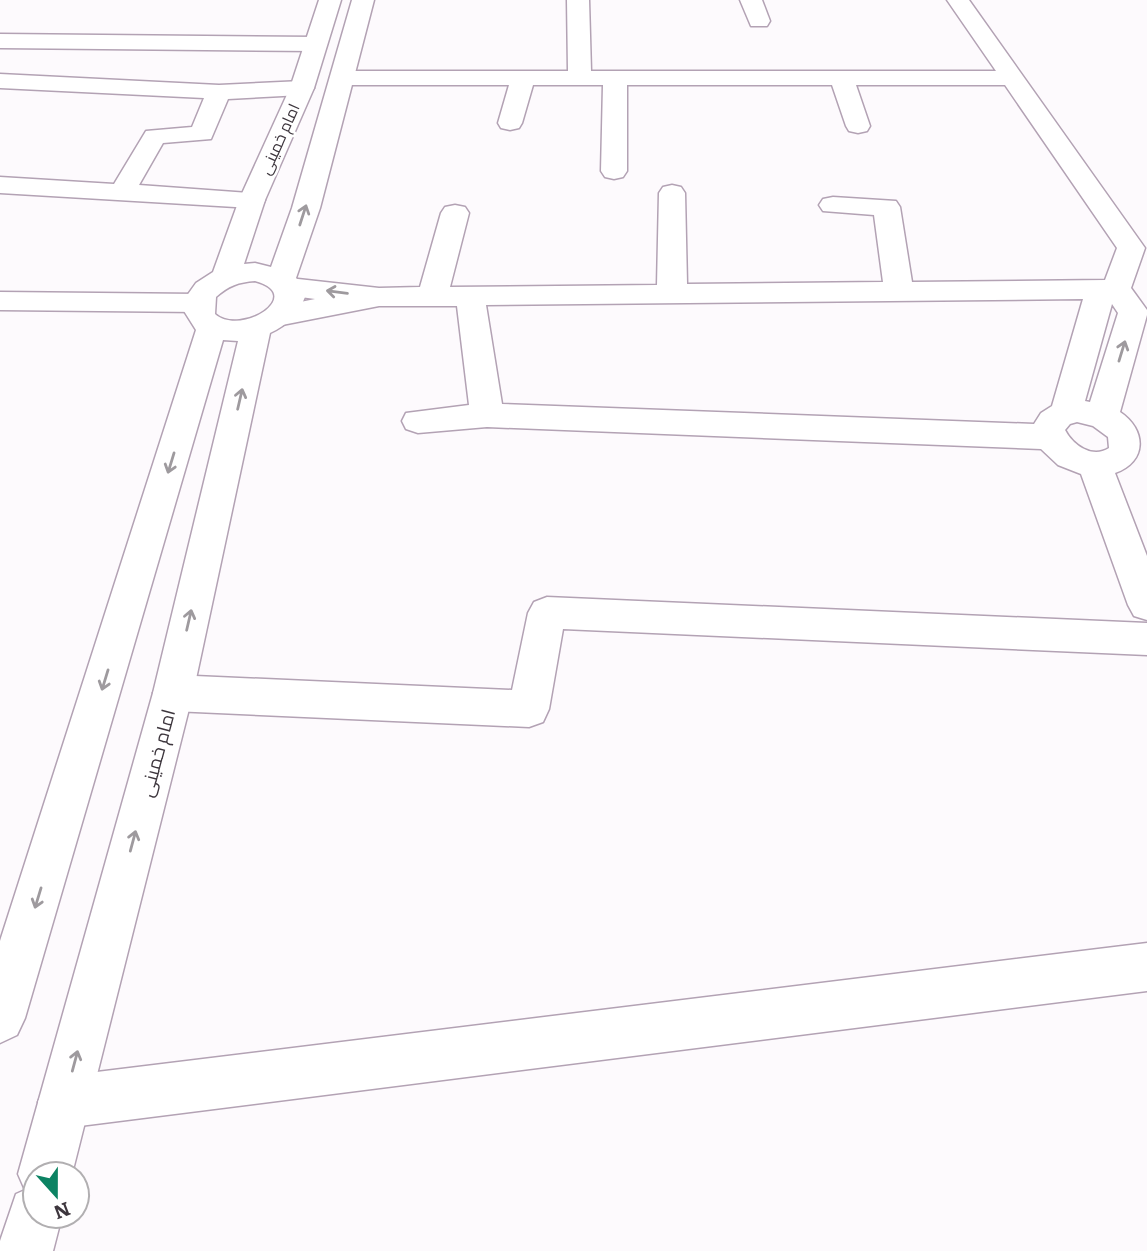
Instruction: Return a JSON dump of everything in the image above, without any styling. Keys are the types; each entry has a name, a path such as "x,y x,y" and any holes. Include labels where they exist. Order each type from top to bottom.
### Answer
{"street":[{"name":"امام خمینی","path":"225,278 252,200 302,88 330,0"},
{"name":"امام خمینی","path":"49,1160 277,302 306,208 363,0"},
{"path":"578,0 580,78"},
{"path":"751,0 759,21"},
{"path":"958,0 1131,248 1116,289 1097,300 1058,424 1058,449 1068,456 1122,456"},
{"path":"0,41 316,44"},
{"path":"342,78 615,78 801,69 842,78 893,68 1013,78"},
{"path":"510,123 523,78"},
{"path":"614,171 615,78"},
{"path":"842,78 858,127"},
{"path":"8,87 219,92 302,88"},
{"path":"122,192 155,136 202,134 219,92"},
{"path":"0,186 252,200"},
{"path":"672,193 672,294"},
{"path":"834,205 886,207 899,292"},
{"path":"433,295 455,213"},
{"path":"0,1018 212,284 225,278 255,272 277,302"},
{"path":"0,301 205,315 240,331 277,302 379,297 1116,289"},
{"path":"1107,419 1133,312 1116,289"},
{"path":"470,295 487,415"},
{"path":"418,421 487,415 1058,424 1077,411 1107,419 1147,424"},
{"path":"1107,419 1126,438 1122,456 1147,605"},
{"path":"173,693 529,709 547,613 1147,639"},
{"path":"64,1102 1147,967"},
{"path":"25,1251 31,1230"}]}
